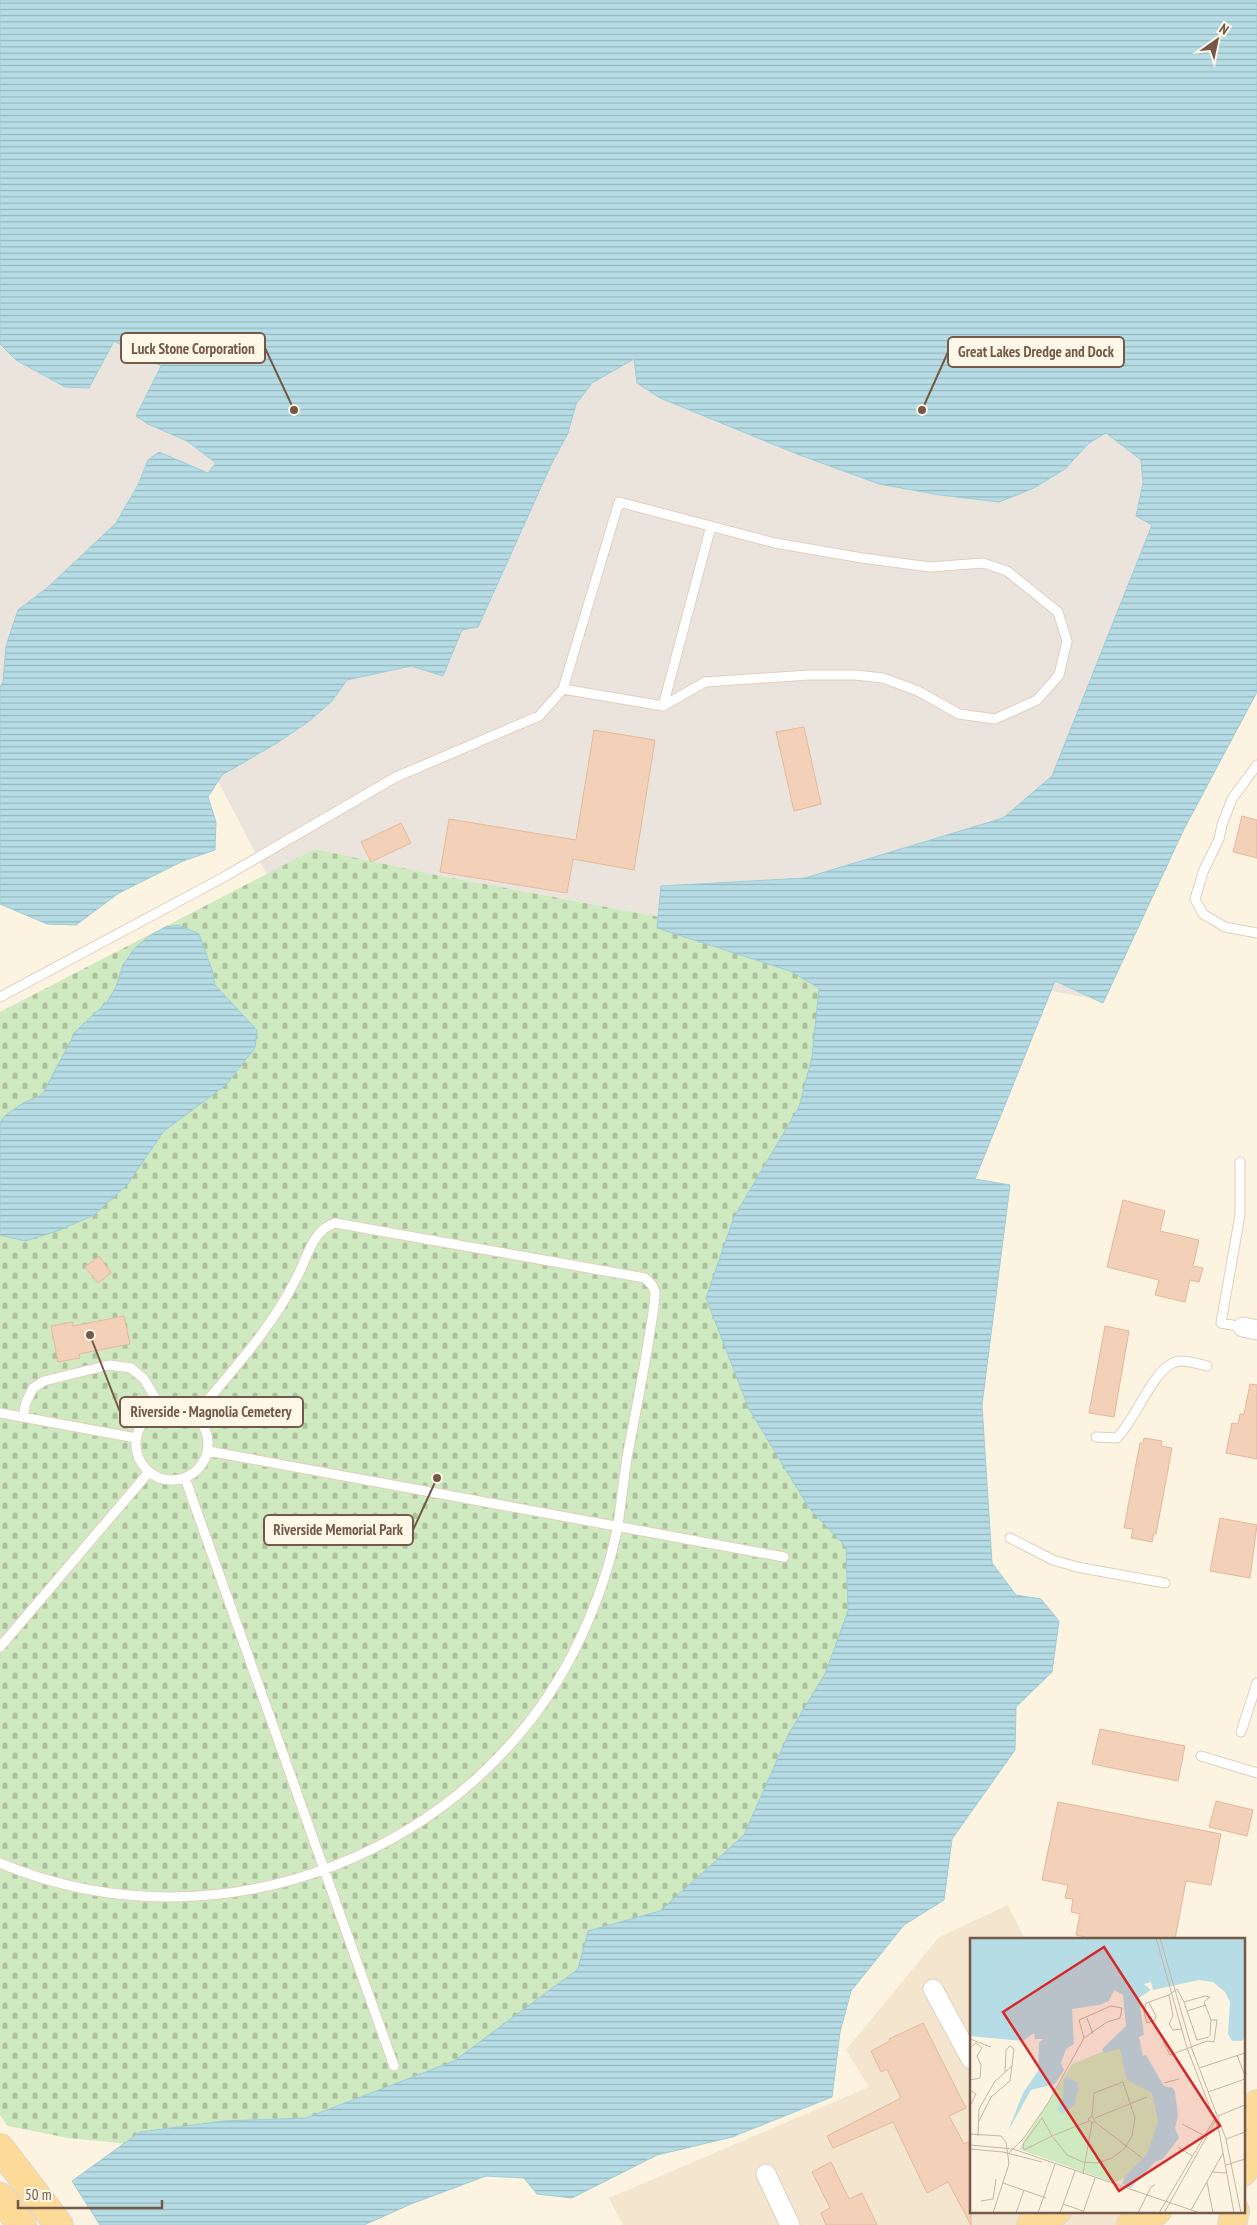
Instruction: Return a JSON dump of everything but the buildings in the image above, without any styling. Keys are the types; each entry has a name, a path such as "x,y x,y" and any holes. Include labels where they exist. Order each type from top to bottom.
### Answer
{"main road":[{"path":"1249,2150 1257,2104"},
{"path":"0,2148 59,2225"},
{"path":"0,2197 22,2225"},
{"path":"1131,2225 1155,2212"},
{"path":"1232,2225 1235,2212"}],"street":[{"path":"933,1989 970,2057"},
{"path":"766,2174 790,2225"}],"lane":[{"path":"0,997 224,877 396,777 539,716 562,689 619,502 775,543 862,558 930,566 983,563 1007,571 1058,612 1067,640 1060,675 1037,700 995,719 959,714 918,691 883,678 855,675 809,675 705,682 663,706 562,689"},
{"path":"663,706 711,526"},
{"path":"1257,765 1232,799 1219,839 1204,872 1195,900 1203,914 1225,927 1257,933"},
{"path":"1240,1162 1240,1215 1221,1324 1250,1329"},
{"path":"0,1863 23,1872 67,1884 147,1897 203,1896 247,1891 325,1870 386,1843 428,1817 466,1788 499,1757 529,1722 560,1678 580,1639 600,1590 618,1525 624,1473 655,1298 652,1285 645,1278 335,1223 318,1232 297,1278 278,1309 238,1364 195,1415"},
{"path":"1096,1437 1117,1438 1134,1417 1162,1369 1174,1362 1188,1362 1207,1366"},
{"path":"24,1417 26,1402 33,1388 44,1381 109,1365 130,1368 144,1379 162,1409"},
{"path":"179,1408 195,1415 207,1431 208,1451 204,1463 196,1472 184,1478 172,1480 160,1478 149,1472 138,1456 136,1438 145,1420 162,1409 179,1408"},
{"path":"0,1413 136,1438"},
{"path":"208,1451 784,1557"},
{"path":"0,1647 149,1472"},
{"path":"184,1478 394,2066"},
{"path":"1010,1538 1053,1560 1077,1567 1166,1583"},
{"path":"1242,1732 1257,1683"},
{"path":"1201,1756 1257,1773"}],"shaded area":[{"path":"0,0 1029,0 1257,692 1094,999 431,874 315,849 267,875 181,710 0,740"},
{"path":"1008,1905 1024,1938 970,1938 970,2212 1156,2212 1162,2225 623,2225 609,2198 869,2087 846,2050 939,1937"}],"green space":[{"path":"315,849 431,874 948,971 887,1578 755,1847 422,2102 150,2146 68,2138 8,2126 0,2115 0,1012"}],"water":[{"path":"0,0 1257,0 1257,692 1184,829 1103,1003 1055,981 975,1179 1010,1185 982,1405 992,1563 1016,1595 1041,1599 1059,1621 1052,1672 1016,1707 1015,1750 952,1839 944,1900 904,1925 851,1991 840,2032 832,2097 732,2137 657,2155 572,2198 537,2194 524,2178 486,2176 411,2204 364,2225 100,2225 72,2181 140,2132 224,2121 306,2118 454,2061 578,1969 588,1931 660,1911 744,1835 788,1735 825,1674 848,1611 846,1547 809,1508 749,1409 706,1298 734,1217 799,1107 812,1057 819,988 790,971 657,928 661,886 805,878 1003,818 1052,776 1152,525 1136,516 1143,483 1141,460 1106,433 1089,443 1065,469 1034,488 999,502 940,495 879,484 797,454 660,398 637,383 634,359 592,383 576,404 568,433 551,465 478,627 462,630 443,676 411,666 347,680 332,701 308,722 277,743 222,775 208,797 216,822 215,850 183,861 119,893 76,925 47,924 0,904 0,687 3,682 6,646 18,610 47,588 116,523 138,485 148,460 159,452 208,473 216,463 187,441 148,424 136,416 161,366 114,341 89,388 65,387 16,360 0,344"},
{"path":"178,925 199,934 212,970 215,985 257,1030 255,1048 226,1085 164,1131 127,1185 94,1215 60,1230 25,1241 0,1235 0,1122 6,1115 23,1103 42,1095 76,1031 107,1002 116,987 123,965 134,949 149,936 166,927"}],"place":[{"name":"Luck Stone Corporation","path":"294,410"},
{"name":"Great Lakes Dredge and Dock","path":"922,410"},
{"name":"Riverside - Magnolia Cemetery","path":"90,1335"},
{"name":"Riverside Memorial Park","path":"437,1478"}]}
